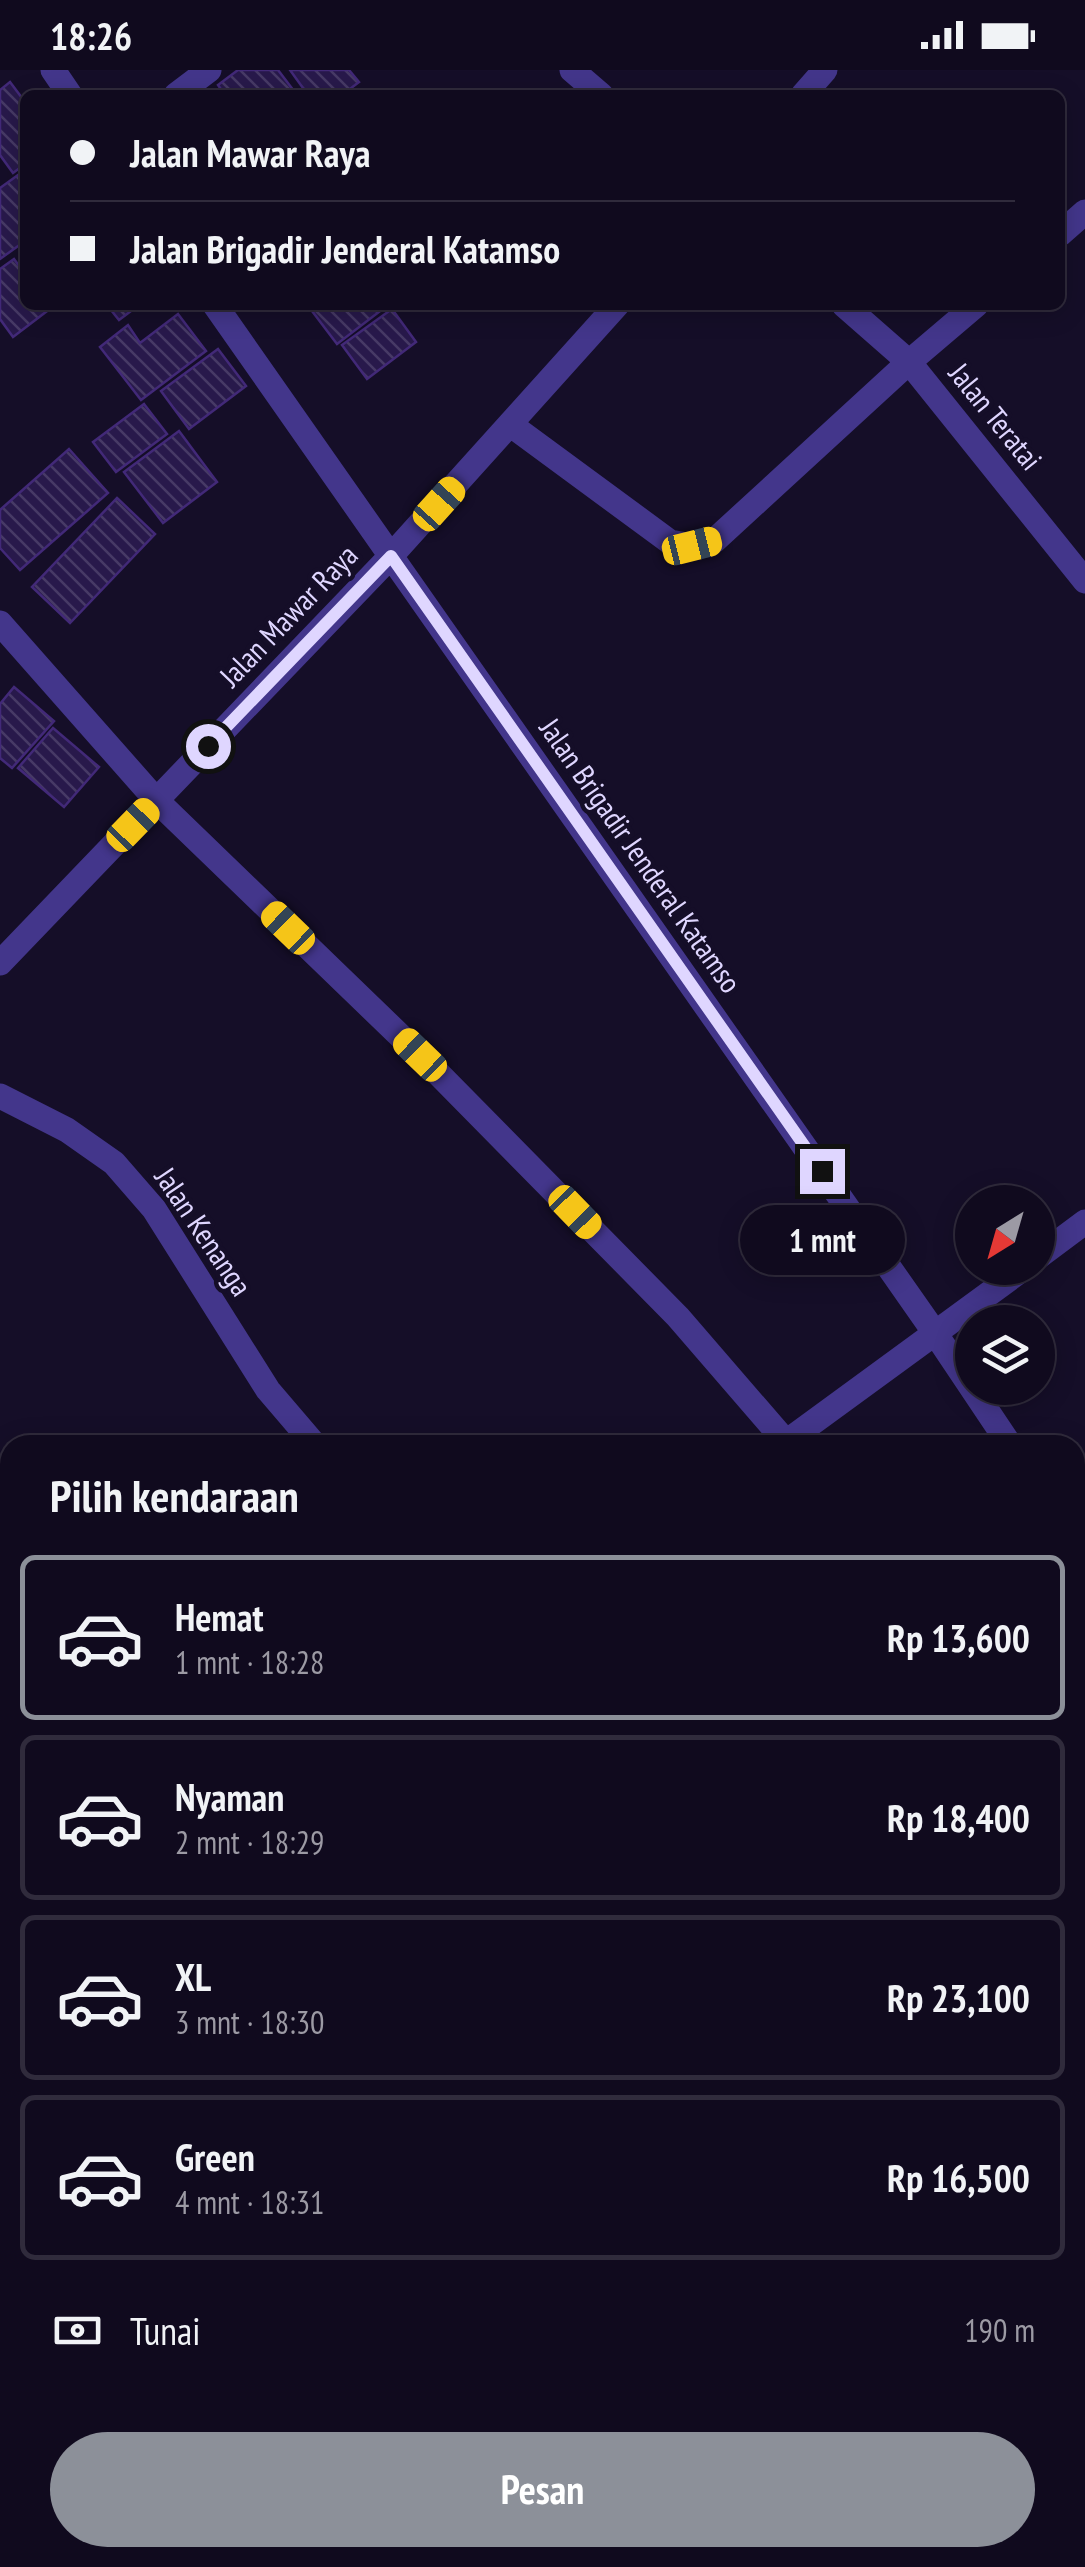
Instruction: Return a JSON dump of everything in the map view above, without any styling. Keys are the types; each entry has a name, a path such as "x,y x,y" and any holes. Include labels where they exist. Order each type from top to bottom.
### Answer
{"street":[{"path":"183,90 209,70"},
{"path":"572,70 595,90"},
{"path":"807,90 825,70"},
{"path":"1065,230 1085,212"},
{"name":"Jalan Brigadir Jenderal Katamso","path":"219,310 1003,1435"},
{"name":"Jalan Mawar Raya","path":"0,964 391,556 613,310"},
{"name":"Jalan Teratai","path":"850,310 909,362 1085,582"},
{"path":"511,424 670,542 692,546 714,540 970,310"},
{"path":"0,623 156,801 420,1055 678,1317 776,1435"},
{"name":"Jalan Kenanga","path":"0,1096 67,1130 114,1163 154,1209 268,1390 306,1435"},
{"path":"1055,1245 1085,1222"},
{"path":"796,1435 1001,1285"}],"building":[{"path":"238,70 278,70 293,90 222,90 218,85"},
{"path":"290,70 349,70 359,82 349,90 304,90"},
{"path":"10,82 20,95 20,168 13,173 0,155 0,90"},
{"path":"20,174 20,245 0,259 0,188"},
{"path":"14,259 20,267 20,310 48,310 13,337 0,319 0,269"},
{"path":"111,310 132,310 119,320"},
{"path":"313,310 381,310 337,344"},
{"path":"391,310 416,342 367,379 342,345"},
{"path":"178,314 206,351 141,400 100,347 128,325 140,343"},
{"path":"218,349 246,386 189,429 161,391"},
{"path":"144,404 167,434 116,472 93,442"},
{"path":"179,431 217,482 163,523 124,472"},
{"path":"69,449 108,493 20,570 0,548 0,510"},
{"path":"117,498 155,534 70,623 32,587"},
{"path":"14,687 54,721 12,768 0,758 0,704"},
{"path":"53,728 99,767 64,807 18,768"}],"route":[{"path":"208,746 391,556 822,1171"}]}
